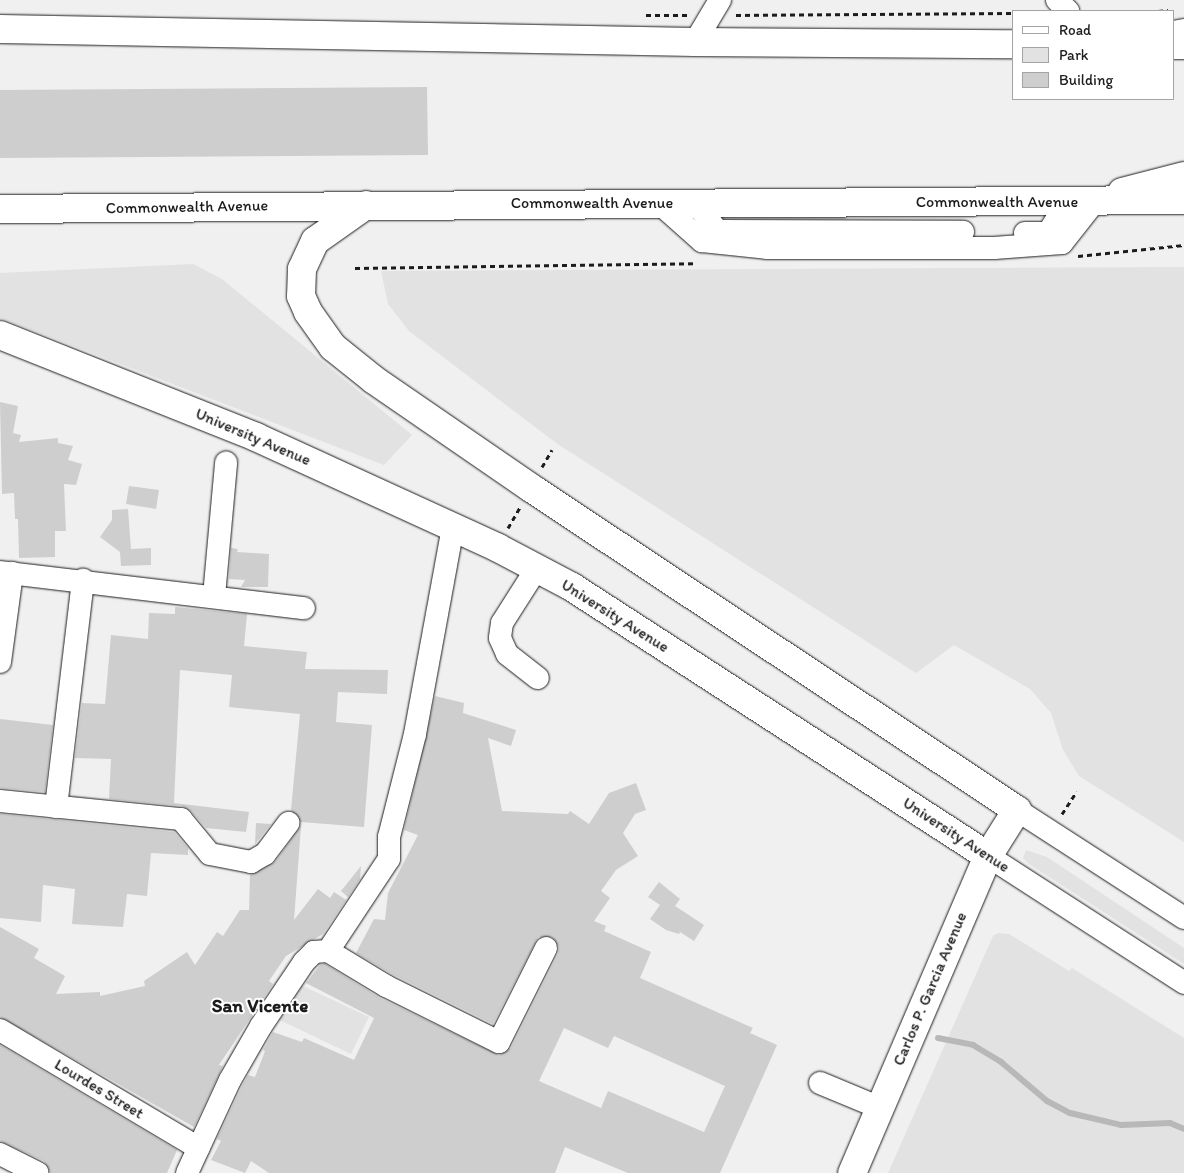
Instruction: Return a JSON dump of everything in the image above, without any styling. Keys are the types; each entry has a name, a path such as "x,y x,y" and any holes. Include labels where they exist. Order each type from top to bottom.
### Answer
{"main road":[{"path":"0,29 695,42 1012,44"},
{"path":"1082,201 1163,179 1184,176"},
{"name":"Commonwealth Avenue","path":"0,209 658,202 1184,200"},
{"path":"366,205 315,241 302,269 301,296 308,312 333,347 374,380 515,477 1017,810"},
{"name":"University Avenue","path":"0,335 256,437 453,526 537,568 572,587 988,856"},
{"name":"Carlos P. Garcia Avenue","path":"852,1173 988,856 1017,810"}],"street":[{"path":"695,42 720,0"},
{"path":"1057,0 1067,10"},
{"path":"658,202 702,241 767,248 994,248 1062,243 1082,201"},
{"path":"214,596 226,463"},
{"path":"328,951 389,848 415,734 453,526"},
{"path":"537,568 502,623 500,638 507,654 538,678"},
{"path":"0,662 6,573 84,580 304,608"},
{"path":"56,807 84,580"},
{"path":"0,802 181,819 210,854 251,862 264,854 288,823"},
{"path":"1017,810 1184,918"},
{"name":"University Avenue","path":"988,856 1184,984"},
{"path":"187,1173 230,1080 261,1026 304,962 314,952 328,951 386,986 499,1042 546,948"},
{"name":"Lourdes Street","path":"0,1030 199,1148"},
{"path":"820,1083 880,1108"},
{"path":"0,1154 38,1173"}],"path":[{"path":"1051,832 1077,791"}],"shaded area":[{"path":"0,0 1184,0 1184,1173 0,1173"}],"green space":[{"path":"193,264 222,279 412,435 384,465 0,318 0,273"},
{"path":"1184,267 1184,842 1079,776 1063,750 1051,713 1030,689 954,645 916,673 556,443 409,331 388,304 381,271"},
{"path":"1026,850 1047,857 1184,948 1184,964 1029,864 1023,858"},
{"path":"998,933 1009,934 1069,971 1072,968 1184,1038 1184,1173 888,1173 993,936"},
{"path":"288,979 369,1017 351,1054 271,1016"}],"building":[{"path":"427,87 428,155 0,158 0,90"},
{"path":"0,402 18,406 13,433 21,435 19,442 58,438 58,443 73,446 68,460 82,464 76,485 64,484 66,531 55,531 55,557 19,558 18,519 15,519 14,493 2,494"},
{"path":"129,486 159,490 156,509 126,504"},
{"path":"128,509 131,549 151,548 151,565 121,566 120,552 100,537 112,520 112,510"},
{"path":"231,548 238,549 237,552 269,554 268,587 241,587 245,580 229,579"},
{"path":"175,607 247,614 244,646 307,652 305,669 388,670 387,694 338,692 336,722 372,725 364,827 301,822 291,810 300,714 229,707 232,675 180,670 174,803 249,812 246,832 206,828 191,811 182,806 109,799 111,759 75,758 82,703 105,704 111,635 148,639 149,613 175,614"},
{"path":"435,696 464,703 463,713 516,730 511,746 488,738 502,811 568,814 570,811 589,824 609,793 636,783 646,810 635,814 623,833 638,856 616,870 601,891 610,898 594,921 606,926 604,931 651,952 640,978 753,1028 750,1033 777,1045 720,1173 628,1173 565,1147 555,1173 269,1173 251,1161 245,1173 211,1160 221,1141 217,1139 242,1086 248,1075 255,1077 265,1051 263,1050 273,1032 302,1042 304,1038 354,1060 374,1018 306,983 320,965 325,964 380,998 499,1055 511,1048 558,954 559,947 552,937 538,937 493,1024 392,974 356,953 374,919 385,920 388,893 418,835 404,830","holes":["564,1028 608,1048 614,1036 725,1086 704,1132 608,1091 601,1108 539,1081"]},
{"path":"0,719 53,725 45,792 0,788"},
{"path":"0,814 174,832 188,848 188,855 151,853 147,896 127,894 123,927 72,924 75,889 43,885 41,922 0,918"},
{"path":"256,823 271,824 255,844"},
{"path":"301,826 294,920 318,889 330,898 334,892 346,900 323,934 286,956 269,981 273,984 219,1065 223,1066 194,1127 0,1017 0,927 39,949 34,958 65,976 56,994 100,992 100,996 145,986 144,981 187,952 195,965 217,932 223,936 240,910 249,910 250,875 275,862"},
{"path":"361,866 360,879 348,897 341,891"},
{"path":"659,882 680,899 675,906 704,925 694,941 680,932 679,934 666,930 650,919 660,905 648,897"},
{"path":"0,1045 177,1150 167,1173 51,1173 44,1161 0,1141"}],"waterway":[{"path":"938,1038 973,1045 1001,1062 1047,1101 1070,1113 1121,1125 1170,1123 1184,1129"}],"district":[{"name":"San Vicente","path":"260,1006"}]}
